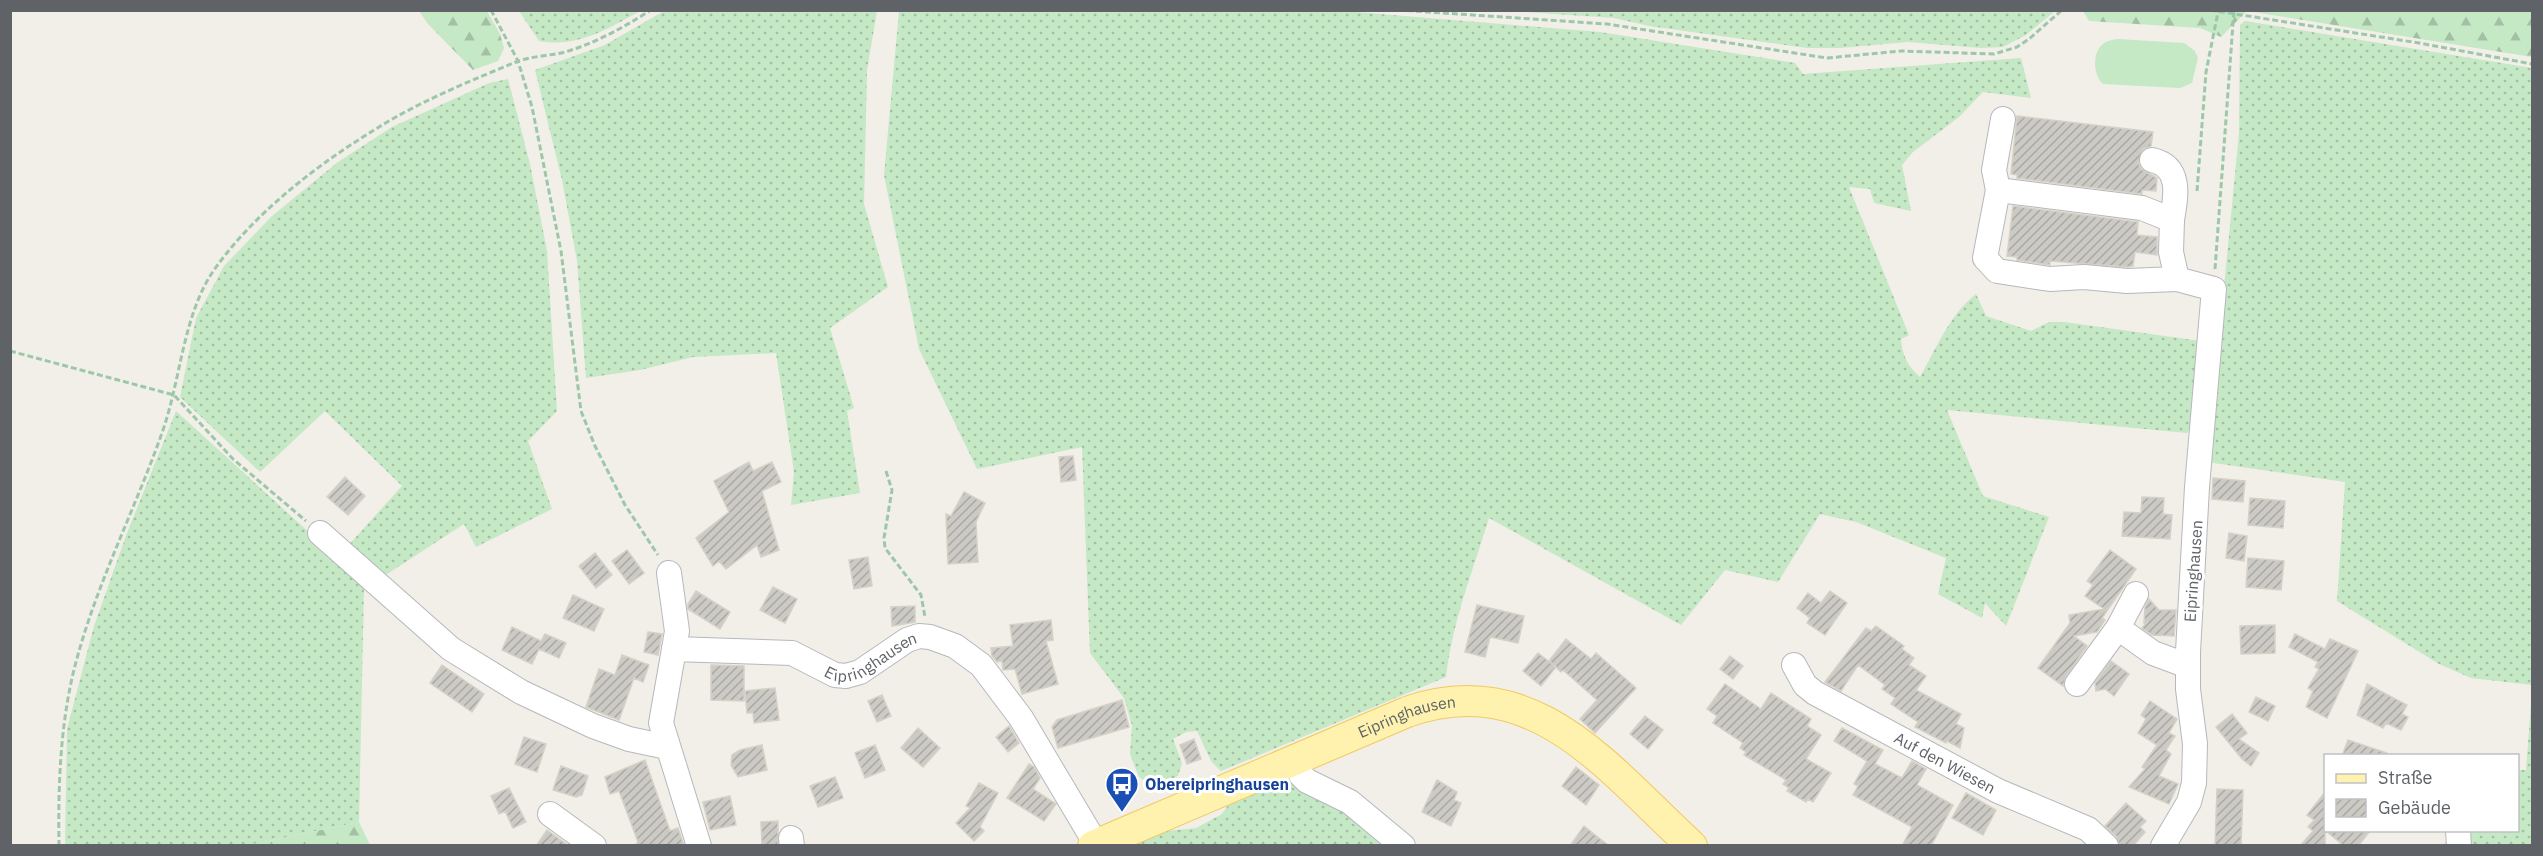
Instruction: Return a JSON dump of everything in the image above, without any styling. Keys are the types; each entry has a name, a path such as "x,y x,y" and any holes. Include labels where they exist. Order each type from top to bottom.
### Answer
{"main road":[{"name":"Eipringhausen","path":"1094,845 1419,708 1458,700 1495,701 1528,712 1560,730 1607,767 1692,846"}],"street":[{"path":"2003,119 1994,170 1998,190 1985,258 1997,271 2050,279 2084,276 2127,282 2177,279 2214,289"},
{"path":"2152,160 2168,166 2174,182 2171,252 2177,279"},
{"path":"1998,190 2174,210"},
{"name":"Eipringhausen","path":"2163,846 2185,811 2194,783 2194,744 2188,666 2214,289"},
{"path":"320,532 451,649 521,692 593,726 629,739 667,747"},
{"path":"669,573 677,631 661,723 699,846"},
{"path":"2077,684 2118,628 2136,594"},
{"path":"2118,628 2154,653 2188,666"},
{"name":"Eipringhausen","path":"674,649 792,653 835,675 846,676 860,672 907,640 926,637 945,642 964,651 991,677 1035,739 1094,845"},
{"name":"Auf den Wiesen","path":"1794,665 1805,685 1815,693 1998,791 2088,830 2106,846"},
{"path":"1294,759 1301,775 1307,781 1350,802 1403,846"},
{"path":"550,814 594,846"}],"path":[{"path":"491,10 518,61 532,107 561,251 581,411 595,446 625,505 669,573"},
{"path":"59,846 59,771 64,719 73,677 98,594 163,429 174,395 194,310 201,291 226,254 257,221 324,164 381,125 415,107 518,61 582,47 614,32 651,10"},
{"path":"1398,10 1607,24 1827,58 1900,51 1994,54 2017,47 2062,10"},
{"path":"2210,10 2419,43 2532,64"},
{"path":"2174,210 2194,195 2199,188 2204,97 2218,12"},
{"path":"2214,289 2233,12"},
{"path":"10,351 174,395 233,459 320,532"},
{"path":"886,471 892,490 884,538 885,548 921,595 925,611 926,637"}],"green space":[{"path":"419,11 487,11 500,34 504,48 498,61 473,70 428,24"},
{"path":"519,11 640,11 592,35 566,42 553,42 539,41"},
{"path":"664,11 877,11 867,70 864,204 888,287 830,328 854,408 847,411 860,493 791,505 794,472 776,353 693,357 640,370 586,378 577,261 562,180 535,70 605,45"},
{"path":"899,11 1344,11 1600,32 1795,63 1803,74 2021,58 2031,98 1983,92 1959,117 1913,152 1902,165 1911,211 1874,203 1870,189 1849,187 1909,335 1901,339 1906,360 1920,377 1951,322 1976,294 1986,316 2031,331 2049,322 2064,322 2201,341 2194,423 2187,433 1947,410 1983,496 2049,517 2006,626 1985,603 1982,618 1938,594 1946,558 1856,522 1820,514 1778,582 1725,570 1681,625 1489,518 1458,617 1446,677 1221,771 1211,761 1197,731 1186,732 1173,739 1182,763 1178,776 1153,786 1139,777 1130,754 1132,726 1124,698 1090,653 1082,447 977,469 919,349 884,175"},
{"path":"1511,11 2055,11 2026,35 2003,47 1981,48 1908,42 1840,48 1807,48 1649,26 1614,18"},
{"path":"2083,11 2247,11 2221,37 2200,28 2089,21"},
{"path":"2247,11 2532,11 2532,57"},
{"path":"2245,21 2532,68 2532,685 2471,678 2439,664 2337,601 2345,482 2207,462 2239,133 2240,25"},
{"path":"2117,39 2184,43 2195,51 2198,58 2192,83 2180,88 2103,84 2097,75 2095,64 2097,52 2104,43"},
{"path":"508,79 530,164 547,251 557,411 528,441 552,509 476,547 464,524 381,578 346,548 402,486 325,411 260,472 180,397 196,318 224,266 272,216 338,162 392,127 489,83"},
{"path":"176,411 347,567 364,588 359,822 249,845 65,846 67,729 94,626 127,533"},
{"path":"2532,691 2532,845 2441,846 2460,832 2519,832 2519,770 2526,770"},
{"path":"1286,781 1330,798 1395,845 1122,846 1166,831 1196,828 1222,814 1229,804"},
{"path":"359,822 370,845 249,845"}],"building":[{"path":"2017,116 2153,132 2151,146 2143,149 2138,162 2141,169 2157,178 2156,191 2142,190 2142,194 2017,178 2017,175 2011,174"},
{"path":"2013,206 2138,222 2137,235 2157,237 2157,255 2135,252 2133,266 2127,267 2050,261 2050,265 2017,260 2017,257 2007,256"},
{"path":"1073,456 1076,480 1061,482 1059,457"},
{"path":"749,462 753,471 772,462 781,482 762,491 779,550 761,557 757,545 726,569 719,561 713,566 696,538 729,512 714,481"},
{"path":"345,477 365,496 348,515 327,497"},
{"path":"2213,478 2245,481 2243,502 2212,499"},
{"path":"964,492 985,503 976,522 978,562 948,564 946,514 951,516"},
{"path":"2142,497 2164,498 2163,514 2172,515 2170,539 2122,536 2124,512 2141,513"},
{"path":"2250,498 2285,501 2283,528 2248,525"},
{"path":"2229,533 2247,536 2244,561 2226,558"},
{"path":"627,550 644,573 629,584 612,561"},
{"path":"2110,550 2136,569 2102,618 2105,620 2097,632 2074,636 2087,646 2066,676 2063,686 2038,668 2070,623 2069,615 2104,609 2085,596 2093,585 2087,581"},
{"path":"595,553 612,575 596,588 579,566"},
{"path":"868,557 872,586 854,589 849,560"},
{"path":"2248,558 2284,561 2281,590 2246,587"},
{"path":"773,587 797,599 785,623 760,610"},
{"path":"696,591 730,612 720,629 688,609 688,604"},
{"path":"1830,591 1847,603 1825,635 1807,623 1810,618 1797,608 1808,593 1821,603"},
{"path":"573,595 604,609 594,631 563,618"},
{"path":"2149,599 2159,610 2176,610 2174,636 2152,635 2142,628 2147,622 2144,623 2145,607"},
{"path":"1477,605 1524,616 1518,643 1490,637 1485,657 1465,652"},
{"path":"915,606 915,622 892,626 891,607"},
{"path":"1051,620 1053,640 1046,641 1058,684 1022,694 1015,669 1003,670 1002,661 997,662 992,656 991,648 1013,646 1010,625"},
{"path":"2275,625 2275,653 2241,654 2240,626"},
{"path":"1876,626 1904,646 1902,649 1914,658 1909,665 1926,676 1916,690 1961,714 1956,724 1964,728 1960,748 1915,727 1918,722 1891,704 1895,698 1882,689 1885,685 1858,665 1841,691 1825,682 1866,628 1871,631"},
{"path":"512,627 541,641 545,634 566,643 559,658 539,649 532,664 502,650"},
{"path":"648,632 662,634 658,655 644,652"},
{"path":"2295,634 2325,649 2330,639 2358,651 2327,718 2306,707 2313,691 2308,688 2319,669 2315,667 2318,662 2289,647"},
{"path":"1566,639 1591,659 1596,653 1636,688 1595,733 1580,719 1597,700 1563,670 1561,672 1549,661"},
{"path":"1538,653 1556,667 1541,686 1523,671"},
{"path":"622,655 649,665 643,682 634,678 619,720 586,707 599,669 615,675"},
{"path":"1730,656 1743,666 1733,679 1720,669"},
{"path":"2111,661 2129,674 2114,696 2105,689 2096,691 2095,683"},
{"path":"442,665 484,694 472,712 430,683"},
{"path":"711,665 744,666 744,701 711,700"},
{"path":"1725,684 1761,709 1771,693 1811,719 1807,726 1821,735 1806,759 1831,773 1813,802 1808,799 1806,802 1787,791 1789,788 1783,784 1786,780 1744,755 1746,752 1740,748 1743,743 1713,723 1717,716 1707,709"},
{"path":"2367,684 2407,705 2402,714 2408,717 2401,730 2386,723 2383,728 2357,715"},
{"path":"775,688 779,720 754,723 753,713 747,713 745,691"},
{"path":"882,695 891,716 877,722 868,701"},
{"path":"2256,697 2275,706 2268,721 2249,712"},
{"path":"1122,700 1129,727 1058,748 1052,727 1057,720"},
{"path":"2150,701 2177,719 2169,733 2175,736 2166,750 2171,754 2159,776 2178,784 2169,804 2129,787 2145,769 2142,767 2157,745 2138,733 2146,719 2141,715"},
{"path":"2232,714 2247,733 2239,739 2259,753 2251,766 2242,759 2216,727"},
{"path":"1645,716 1663,730 1648,749 1630,734"},
{"path":"1009,726 1019,743 1008,752 996,737"},
{"path":"918,728 940,748 923,767 901,748"},
{"path":"1842,728 1883,750 1875,764 1902,778 1912,761 1926,769 1917,785 1953,805 1931,846 1902,846 1912,827 1853,795 1858,786 1854,784 1867,761 1834,741"},
{"path":"524,737 546,744 537,772 515,764"},
{"path":"1194,739 1201,759 1187,764 1180,745"},
{"path":"2348,740 2387,753 2387,754 2343,754"},
{"path":"762,745 767,770 738,777 731,765 732,755 740,750"},
{"path":"875,745 885,770 865,778 855,753"},
{"path":"645,760 670,831 678,828 684,846 635,846 638,842 619,791 610,794 605,777"},
{"path":"1029,764 1034,767 1040,778 1033,789 1056,804 1044,821 1007,798"},
{"path":"561,766 588,776 582,795 576,797 553,790"},
{"path":"1576,767 1599,785 1586,805 1562,786"},
{"path":"835,777 843,798 818,807 810,786"},
{"path":"1437,780 1457,792 1454,800 1461,803 1451,826 1422,812"},
{"path":"979,783 998,793 980,827 984,831 974,841 956,823 970,808 966,806"},
{"path":"509,788 526,822 513,828 505,811 499,814 491,796"},
{"path":"2217,789 2243,790 2241,846 2215,846"},
{"path":"1966,793 1996,810 1983,835 1952,818"},
{"path":"2324,793 2325,846 2300,846 2313,831 2308,827 2314,820 2307,815"},
{"path":"730,796 736,825 710,830 703,802"},
{"path":"2126,803 2146,821 2140,827 2145,832 2133,846 2120,846 2116,836 2105,826"},
{"path":"778,821 778,846 762,846 761,822"},
{"path":"1584,826 1609,846 1570,846"},
{"path":"547,830 569,846 536,846"},
{"path":"2327,832 2369,832 2358,846 2344,846"}],"place":[{"name":"Obereipringhausen","path":"1122,813"}]}
